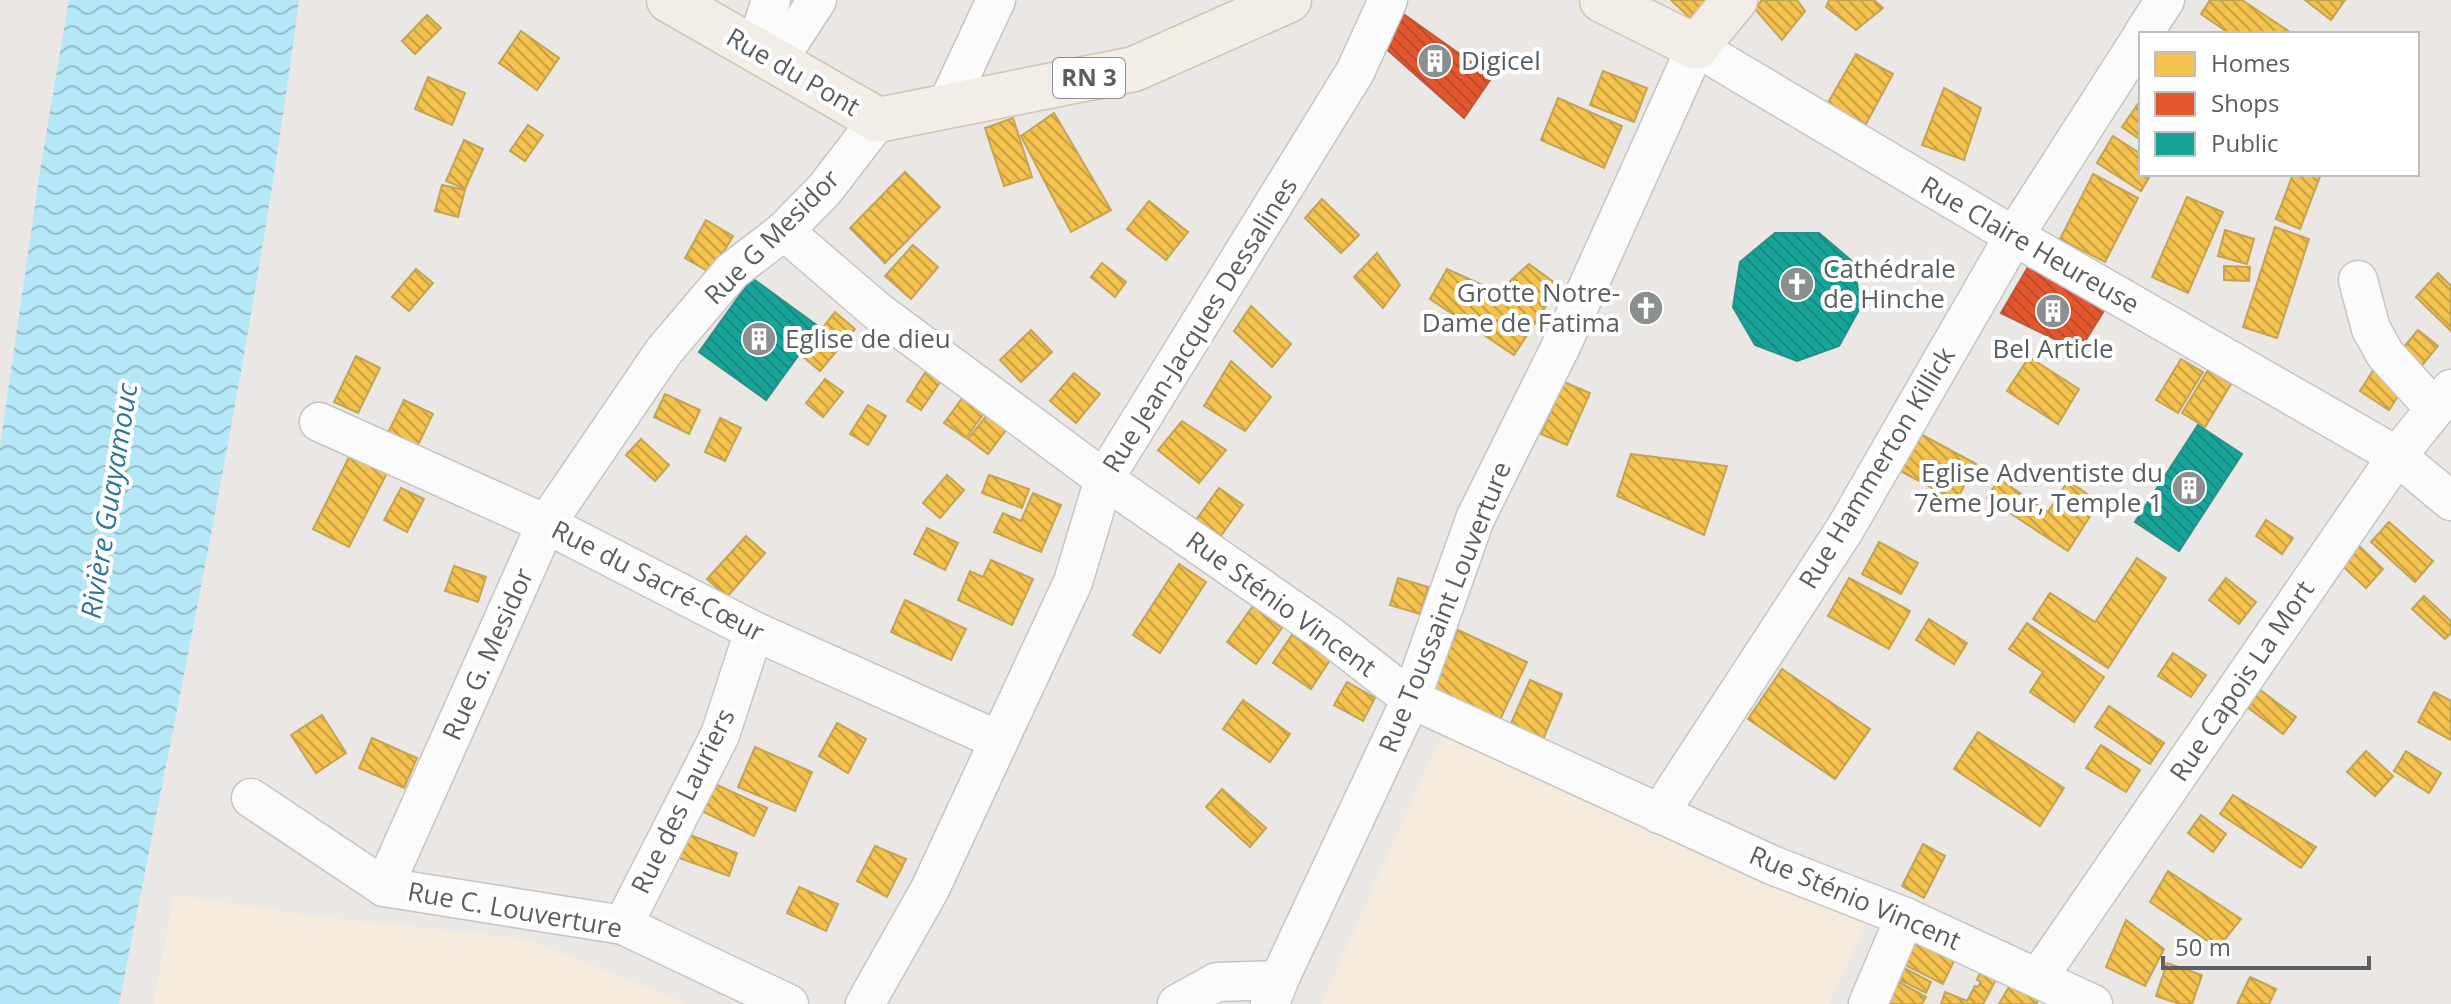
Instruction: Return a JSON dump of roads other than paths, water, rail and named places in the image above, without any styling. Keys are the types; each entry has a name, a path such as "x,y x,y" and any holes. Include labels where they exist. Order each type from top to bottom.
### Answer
{"main road":[{"name":"Rue du Pont","path":"669,0 878,120 1134,69 1289,0"},
{"name":"Rue Claire Heureuse","path":"1602,0 1696,47"},
{"name":"Rue Toussaint Louverture","path":"1696,47 1735,0"}],"street":[{"path":"766,56 771,0"},
{"path":"766,56 817,0"},
{"path":"946,107 996,0"},
{"name":"Rue Jean-Jacques Dessalines","path":"865,1004 930,889 1073,582 1104,479 1355,72 1388,0"},
{"name":"Rue Hammerton Killick","path":"2145,32 2165,0"},
{"name":"Rue Hammerton Killick","path":"1659,814 1845,529 2014,236 2139,41"},
{"name":"Rue Claire Heureuse","path":"1696,47 2014,236 2397,456 2451,501"},
{"name":"Rue Toussaint Louverture","path":"1275,992 1411,699 1475,519 1562,344 1696,47"},
{"name":"Rue G Mesidor","path":"664,351 732,271 784,231 825,189 878,120"},
{"name":"Rue Sténio Vincent","path":"784,231 877,311 1104,479 1330,636 1411,699 1772,865 1905,917 2093,1004"},
{"path":"2358,280 2371,329 2385,354 2443,399"},
{"name":"Rue G. Mesidor","path":"384,887 546,524 664,351"},
{"name":"Rue Capois La Mort","path":"2038,978 2397,456 2443,399"},
{"name":"Rue du Sacré-Cœur","path":"319,422 546,524 754,631 998,740"},
{"name":"Rue des Lauriers","path":"623,925 720,735 754,631"},
{"name":"Rue C. Louverture","path":"251,798 384,887 623,925 789,1004"},
{"path":"1868,1004 1905,917"},
{"path":"1177,1004 1217,982 1275,992"}],"water":[{"name":"Rivière Guayamouc","path":"69,0 299,0 240,378 119,1004 0,1004 0,446 41,164"}],"place":[{"name":"Digicel","path":"1435,61"},
{"name":"Cathédrale de Hinche","path":"1797,284"},
{"name":"Grotte Notre- Dame de Fatima","path":"1646,308"},
{"name":"Bel Article","path":"2053,311"},
{"name":"Eglise de dieu","path":"759,339"},
{"name":"Eglise Adventiste du 7ème Jour, Temple 1","path":"2189,488"}]}
